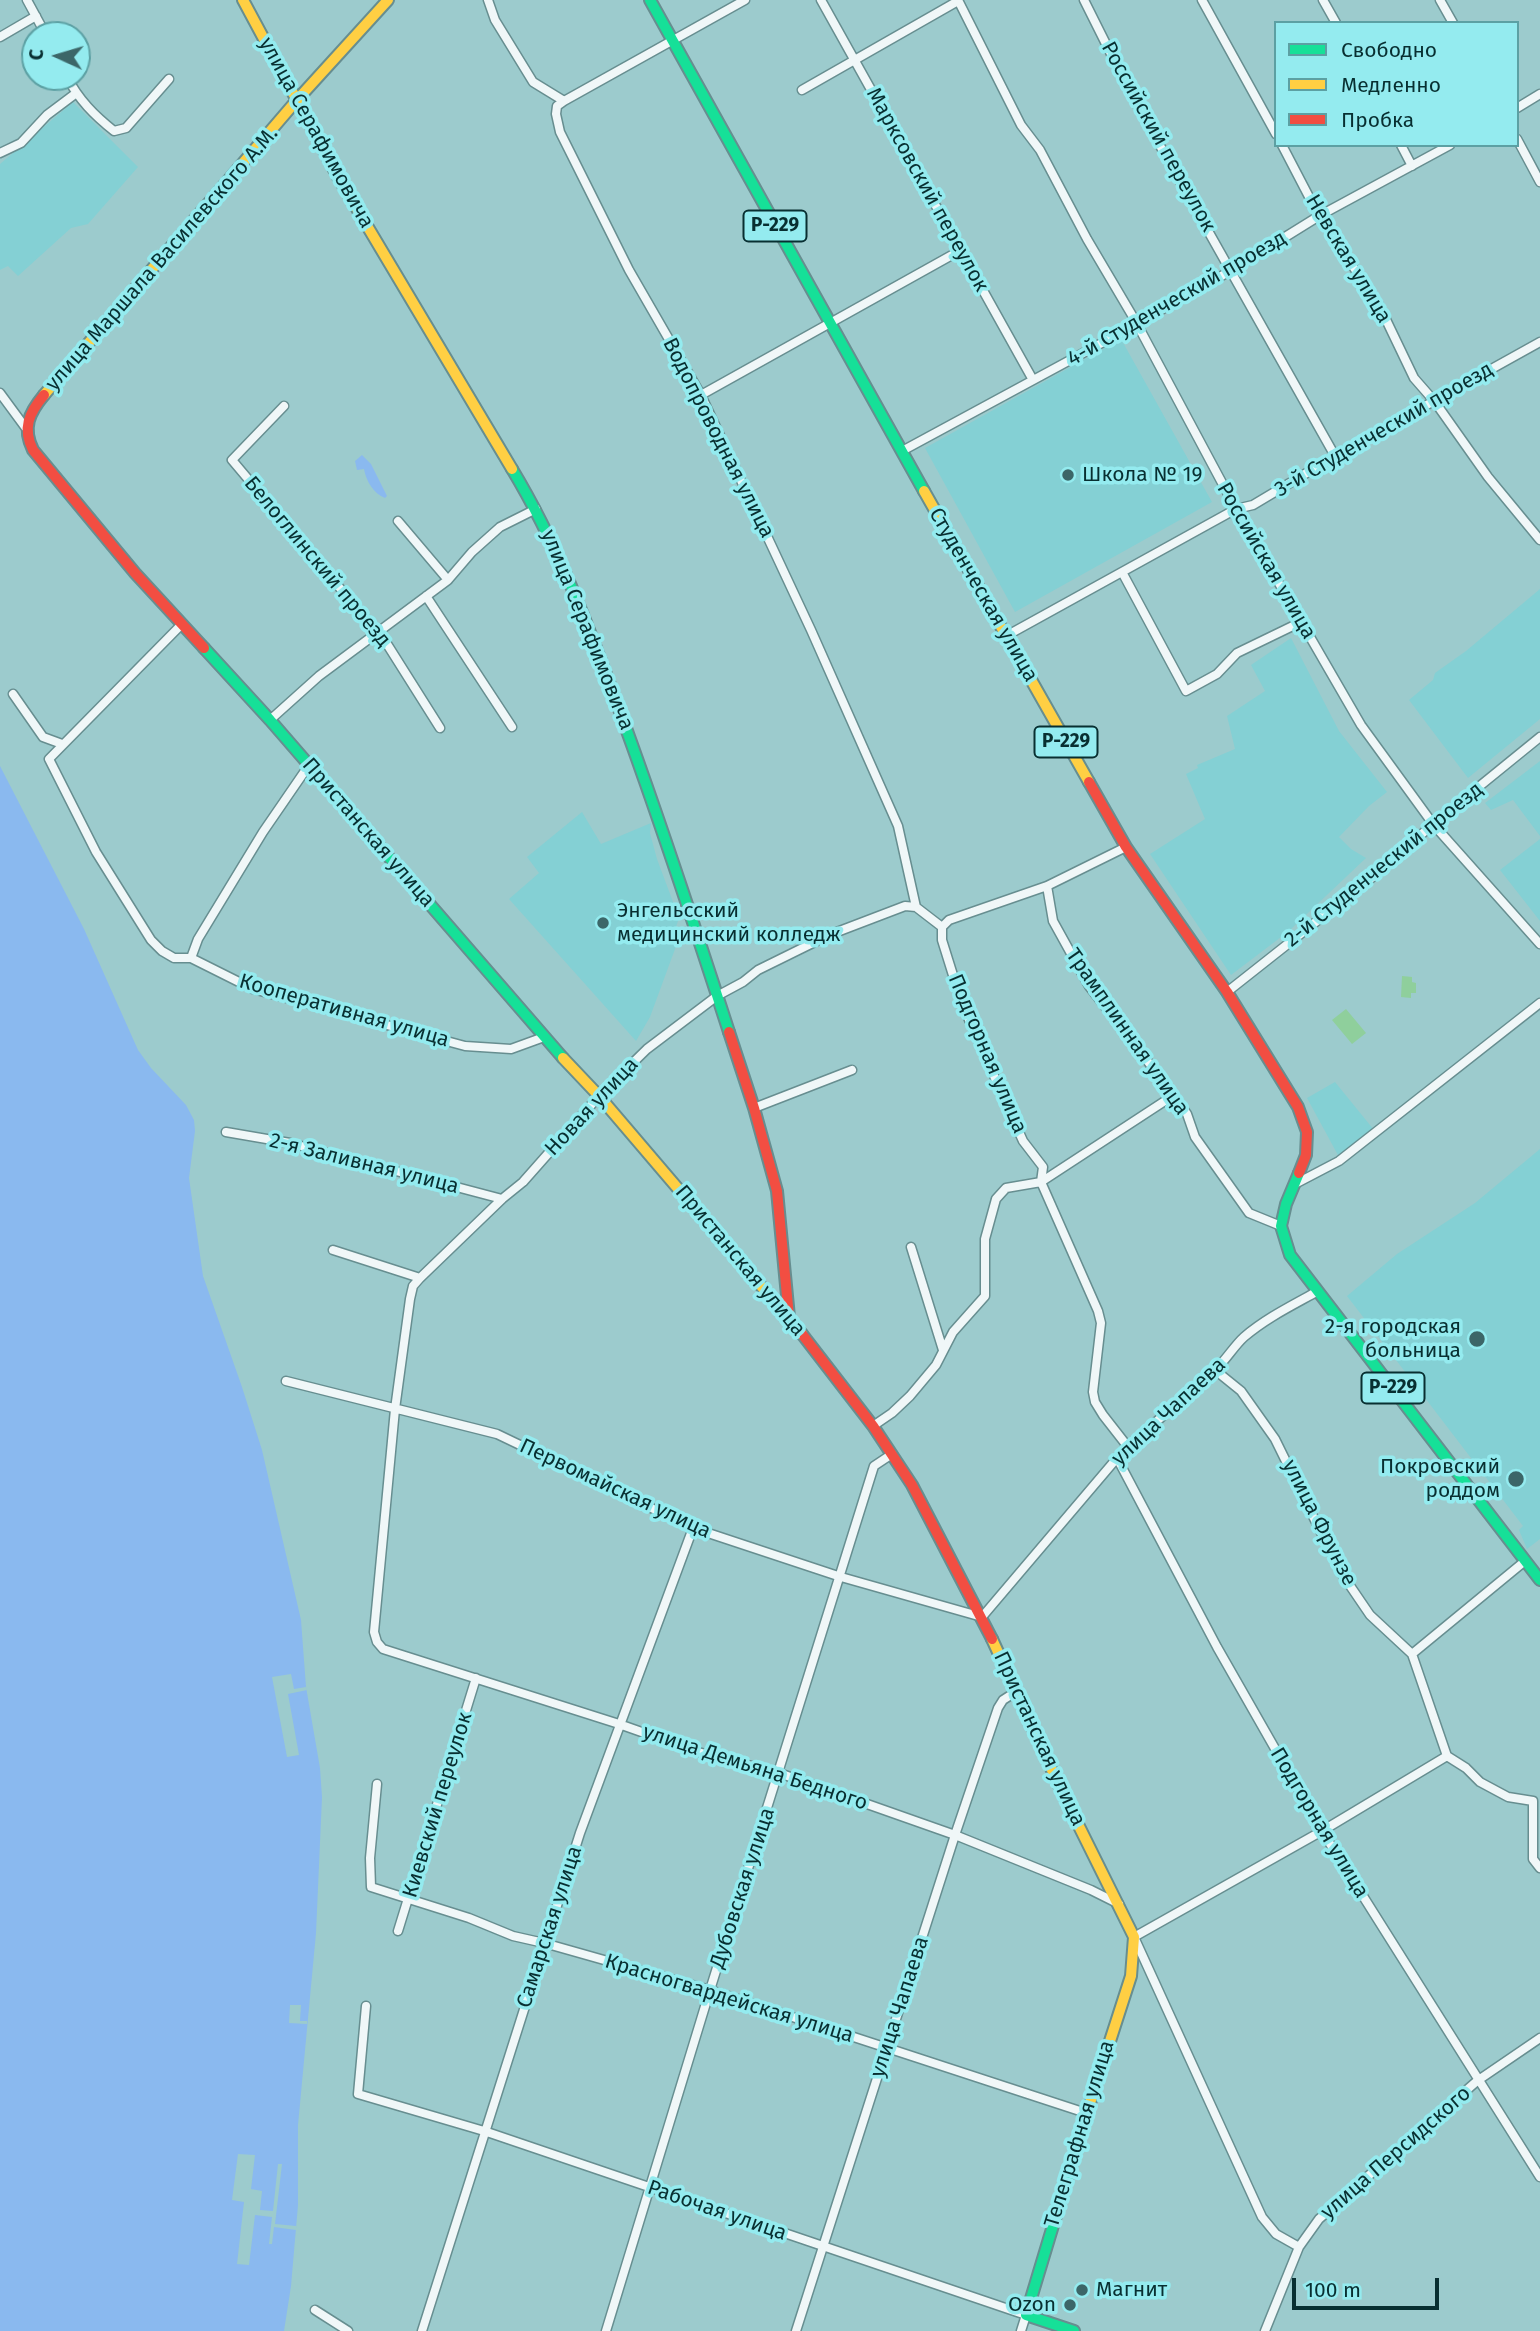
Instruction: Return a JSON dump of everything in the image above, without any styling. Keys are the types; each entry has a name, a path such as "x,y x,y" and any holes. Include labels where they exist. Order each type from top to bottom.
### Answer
{"street":[{"path":"27,0 39,21"},
{"name":"улица Серафимовича","path":"243,0 338,177 536,509 586,620 620,705 754,1108 777,1191 789,1317"},
{"name":"улица Маршала Василевского А.М.","path":"25,427 37,404 297,100 388,0"},
{"path":"488,0 495,20 533,82 564,101 744,0"},
{"name":"Студенческая улица","path":"650,0 829,323 1126,847 1227,992 1298,1107 1307,1132 1306,1155 1295,1184"},
{"name":"Марксовский переулок","path":"821,0 1033,380"},
{"name":"Российский переулок","path":"1084,0 1132,96 1335,456"},
{"path":"1202,0 1274,130"},
{"path":"1324,0 1335,21"},
{"path":"1440,0 1452,21"},
{"path":"802,90 958,1"},
{"name":"Российская улица","path":"958,1 1021,125 1040,150 1236,509 1361,725 1433,824 1540,944"},
{"path":"0,37 36,16"},
{"path":"74,91 93,114 114,131 126,128 169,79"},
{"path":"0,153 21,143 47,115 75,94"},
{"path":"1519,107 1540,94"},
{"name":"Водопроводная улица","path":"564,101 557,106 560,132 629,270 701,395 811,629 898,826 916,908"},
{"path":"1519,143 1540,181"},
{"name":"Невская улица","path":"1283,147 1319,216 1379,305 1414,378 1488,477 1540,540"},
{"path":"1402,147 1412,166"},
{"name":"4-й Студенческий проезд","path":"902,451 1232,270 1319,216 1446,147"},
{"path":"701,395 961,250"},
{"name":"3-й Студенческий проезд","path":"1006,636 1236,509 1253,505 1335,456 1540,342"},
{"name":"Пристанская улица","path":"0,394 25,427 29,444 38,457 126,563 270,720 544,1037 599,1096 789,1317 873,1426 912,1485 982,1617 1062,1791 1120,1905 1262,2217 1276,2234 1299,2247"},
{"name":"Белоглинский проезд","path":"284,406 232,460 387,645 440,728"},
{"path":"270,720 319,676 448,580 472,552 500,527 536,509"},
{"path":"398,521 448,580"},
{"path":"1122,572 1186,691 1217,674 1237,653 1301,622"},
{"path":"426,596 512,727"},
{"path":"13,694 43,737 62,744 181,625"},
{"name":"2-й Студенческий проезд","path":"1227,992 1384,867 1540,737"},
{"name":"Кооперативная улица","path":"62,744 49,759 96,852 152,940 162,951 174,958 191,958 253,989 465,1046 511,1049 544,1037"},
{"path":"191,958 198,939 263,832 309,765"},
{"path":"916,908 942,927 949,920 1047,886 1126,847"},
{"name":"Трамплинная улица","path":"1047,886 1053,921 1089,985 1174,1095 1186,1114 1195,1138 1249,1213 1282,1226"},
{"name":"Новая улица","path":"383,1649 374,1632 394,1409 413,1286 523,1182 599,1096 647,1048 717,996 743,982 758,970 829,935 905,906 916,908"},
{"name":"Подгорная улица","path":"942,927 942,940 962,1004 1023,1141 1043,1167 1041,1182 1098,1311 1101,1324 1093,1392 1095,1402 1128,1447"},
{"path":"1295,1184 1339,1161 1540,1003"},
{"path":"754,1108 852,1070"},
{"path":"873,1426 910,1396 936,1365 953,1332 985,1296 985,1239 996,1199 1006,1188 1041,1182 1174,1095"},
{"name":"2-я Заливная улица","path":"226,1132 290,1143 502,1199"},
{"name":"Р-229","path":"1295,1184 1286,1204 1282,1226 1290,1255 1540,1580"},
{"path":"911,1247 943,1350"},
{"path":"333,1250 420,1278"},
{"name":"улица Чапаева","path":"982,1617 1128,1447 1229,1357 1240,1340 1258,1325 1318,1291"},
{"name":"улица Фрунзе","path":"1215,1370 1241,1391 1275,1439 1340,1572 1370,1615 1412,1654 1447,1756"},
{"name":"Первомайская улица","path":"286,1381 497,1434 693,1528 841,1577 982,1617"},
{"name":"Дубовская улица","path":"607,2331 710,1990 874,1466 892,1454"},
{"name":"Подгорная улица","path":"1117,1458 1217,1647 1322,1831 1540,2177"},
{"name":"Самарская улица","path":"422,2331 580,1833 693,1528"},
{"path":"1412,1654 1525,1561"},
{"name":"улица Демьяна Бедного","path":"383,1649 698,1752 779,1773 955,1835 1091,1890 1120,1905"},
{"name":"Киевский переулок","path":"398,1931 476,1678"},
{"name":"улица Чапаева","path":"796,2331 998,1708 1003,1700 1017,1691"},
{"path":"1134,1937 1322,1831 1447,1756 1466,1768 1480,1782 1508,1797 1536,1798 1533,1859 1540,1868"},
{"name":"Красногвардейская улица","path":"377,1784 370,1858 371,1887 469,1918 513,1936 710,1990 1086,2113"},
{"name":"Телеграфная улица","path":"1021,2331 1086,2113 1131,1976 1134,1937"},
{"name":"Рабочая улица","path":"366,2006 358,2094 484,2132 1074,2331"},
{"name":"улица Персидского","path":"1265,2331 1299,2247 1319,2219 1478,2081 1540,2038"},
{"path":"315,2309 348,2331"}],"shaded area":[{"path":"73,102 138,167 88,224 71,228 18,276 8,266 0,270 0,164"},
{"name":"Школа № 19","path":"1121,339 1212,502 1015,612 925,448"},
{"path":"362,455 371,464 387,496 385,498 371,486 364,469 357,470 355,461"},
{"path":"1540,589 1540,719 1468,778 1409,700 1433,680 1435,673 1466,651"},
{"path":"1291,638 1339,731 1387,792 1339,837 1351,849 1366,858 1289,931 1231,975 1150,854 1205,819 1186,774 1198,768 1197,765 1235,749 1227,716 1265,691 1251,665"},
{"path":"1540,761 1540,836 1513,800 1491,810 1485,803"},
{"path":"0,766 84,929 138,1050 186,1105 194,1120 189,1178 203,1276 262,1450 301,1620 306,1687 320,1768 322,1797 316,1933 298,2125 298,2205 284,2331 0,2331"},
{"name":"Энгельсский медицинский колледж","path":"582,812 601,844 651,823 650,833 657,859 679,918 676,927 682,930 650,1017 636,1041 509,899 539,873 527,857"},
{"path":"1540,839 1540,921 1500,870"},
{"path":"1335,1082 1374,1130 1339,1157 1307,1098"},
{"path":"1540,1149 1540,1539 1527,1549 1519,1530 1523,1526 1347,1296 1397,1254 1475,1203"}],"green space":[{"path":"1402,976 1412,977 1412,982 1416,983 1416,993 1411,993 1411,998 1401,997"},
{"path":"1346,1009 1366,1033 1352,1044 1332,1020"}],"pier":[{"path":"291,1674 294,1689 306,1687 307,1690 288,1694 299,1755 287,1757 272,1677"},
{"path":"290,2005 301,2005 300,2021 307,2021 307,2024 289,2023"},
{"path":"238,2154 255,2155 251,2189 262,2191 260,2210 273,2211 278,2164 282,2164 275,2224 296,2226 296,2230 274,2227 272,2244 269,2244 272,2217 255,2215 249,2265 237,2264 244,2202 232,2200"}],"traffic: fast":[{"path":"650,0 924,491"},
{"path":"512,469 557,554 594,642 660,825 729,1032"},
{"path":"204,648 270,720 563,1058"},
{"path":"1299,1173 1286,1204 1281,1226 1290,1255 1540,1580"},
{"path":"1074,2331 1026,2315 1090,2103"}],"traffic: slow":[{"path":"243,0 338,177 512,469"},
{"path":"44,395 297,100 388,0"},
{"path":"924,491 1089,782"},
{"path":"563,1058 599,1096 802,1334"},
{"path":"992,1639 1062,1792 1134,1937 1131,1976 1090,2103"}],"traffic: jam":[{"path":"44,395 34,408 29,421 28,435 33,450 135,573 204,648"},
{"path":"1089,782 1126,847 1227,992 1298,1107 1307,1132 1306,1155 1299,1173"},
{"path":"729,1032 777,1191 789,1317"},
{"path":"802,1334 873,1426 912,1485 992,1639"}],"place":[{"name":"Школа № 19","path":"1068,475"},
{"name":"Энгельсский медицинский колледж","path":"603,923"},
{"name":"2-я городская больница","path":"1477,1339"},
{"name":"Покровский роддом","path":"1516,1479"},
{"name":"Магнит","path":"1082,2290"},
{"name":"Ozon","path":"1070,2305"}]}
